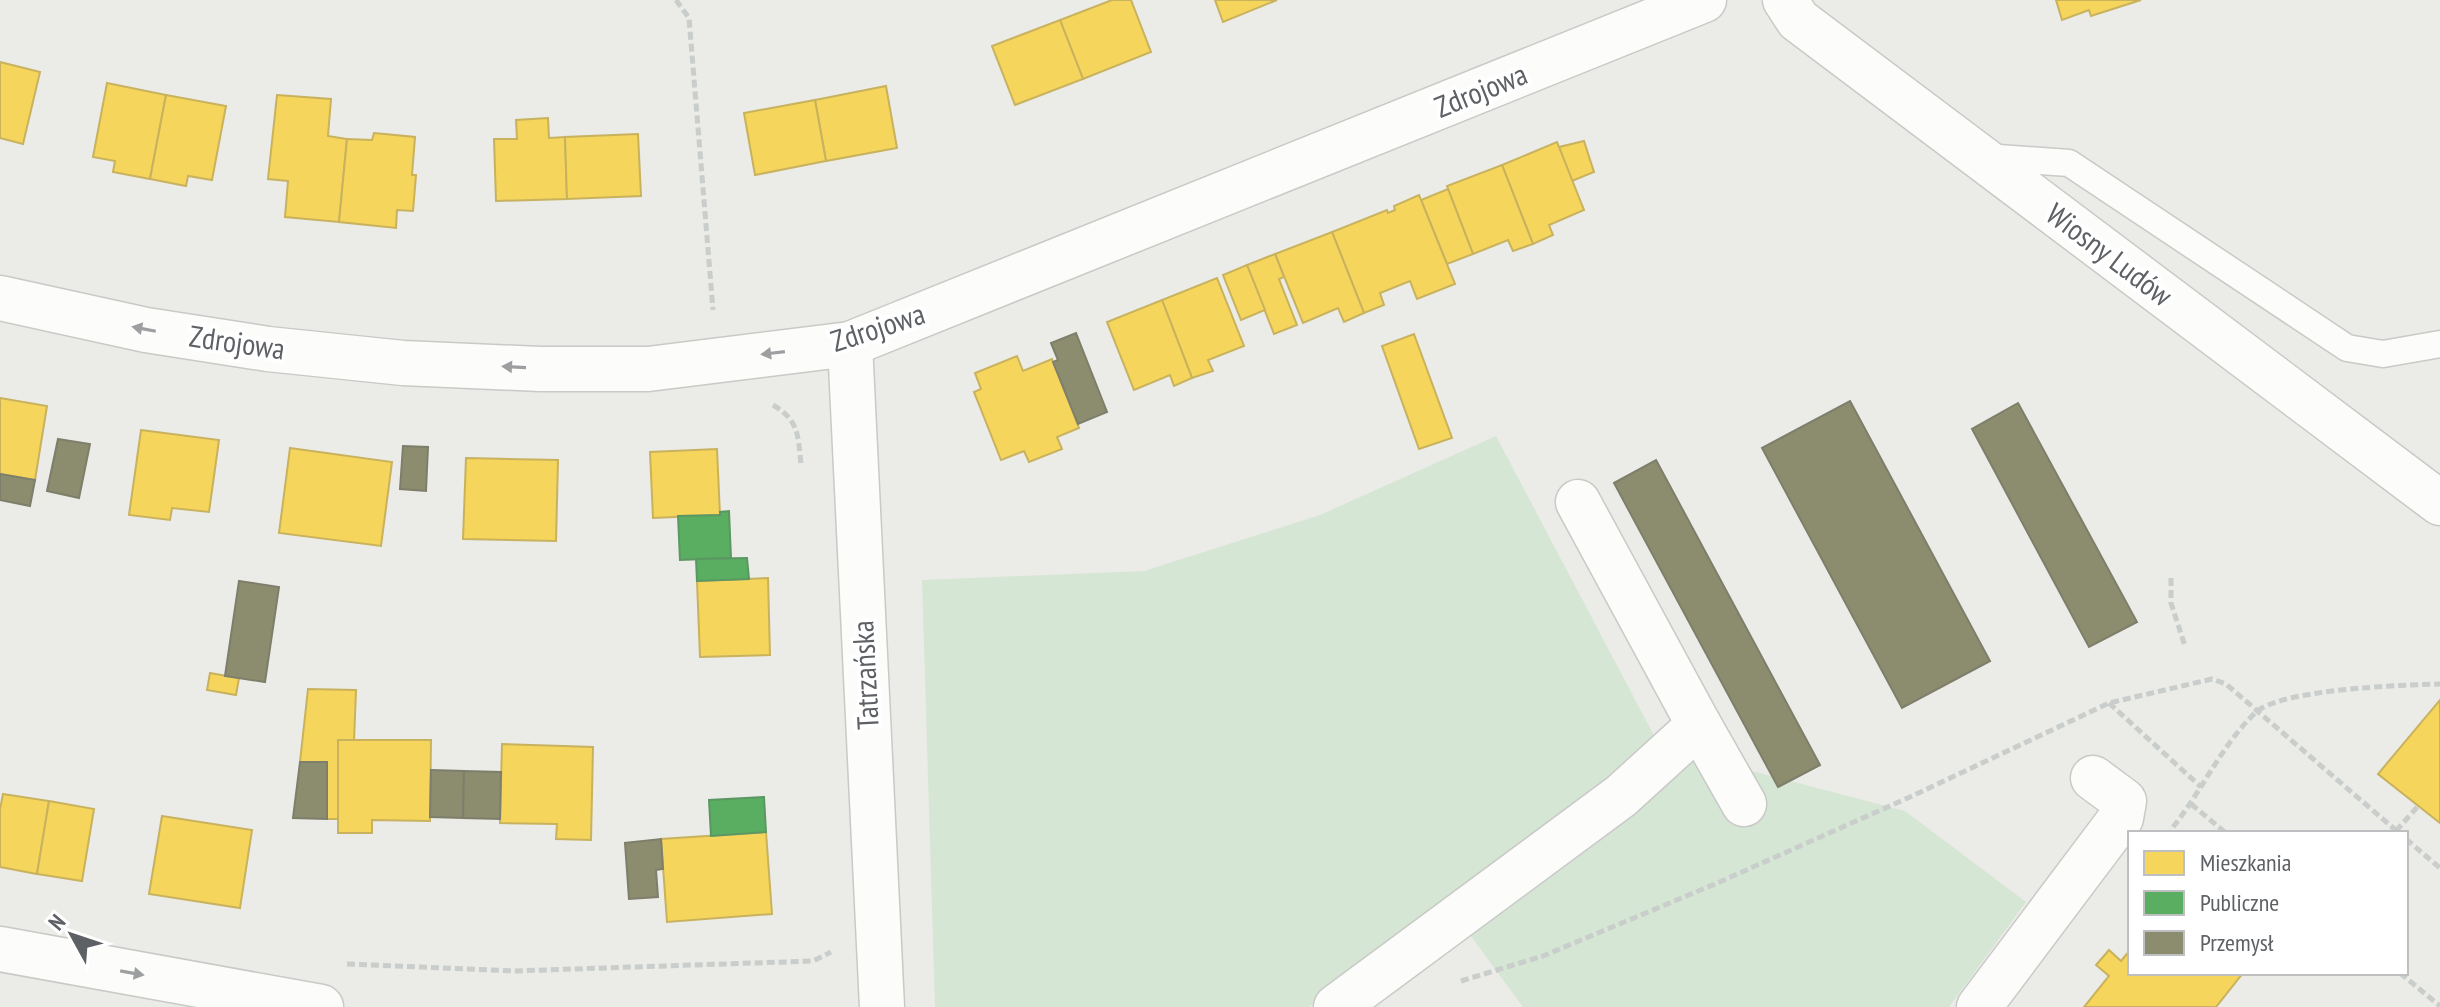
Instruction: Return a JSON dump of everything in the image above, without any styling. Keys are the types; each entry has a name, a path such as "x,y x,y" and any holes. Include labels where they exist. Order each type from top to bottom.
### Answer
{"street":[{"name":"Wiosny Ludów","path":"1785,0 1798,20 2440,503"},
{"name":"Zdrojowa","path":"0,298 146,330 268,349 403,363 540,369 648,369 850,344 1694,2"},
{"name":"Tatrzańska","path":"850,344 882,1007"},
{"path":"1578,502 1744,804"},
{"path":"1336,1007 1621,796 1699,725"},
{"path":"1979,1007 2121,818 2124,801 2093,778"},
{"path":"0,949 321,1007"}],"lane":[{"path":"1978,157 2069,163 2347,348 2383,354 2440,344"}],"path":[{"path":"676,0 689,18 713,313"},
{"path":"764,400 789,415 798,438 803,477"},
{"path":"2171,578 2171,603 2185,646"},
{"path":"1460,982 1543,956 1715,884 2109,703 2212,679 2226,684 2397,831"},
{"path":"2171,831 2230,743 2257,710 2278,699 2399,685 2440,684"},
{"path":"2109,703 2201,787"},
{"path":"2191,804 2224,831"},
{"path":"2399,831 2419,805"},
{"path":"2408,841 2440,868"},
{"path":"342,964 514,971 813,961 837,950"},
{"path":"2402,975 2440,1006"}],"green space":[{"path":"1496,436 1660,747 1905,811 2026,902 1949,1007 1523,1007 1448,905 1309,1007 935,1007 922,580 1144,571 1320,515"}],"building: Mieszkania":[{"path":"1112,0 1131,0 1151,52 1083,79 1060,20"},
{"path":"1215,0 1277,0 1223,22"},
{"path":"2056,0 2141,0 2091,16 2089,10 2062,20"},
{"path":"1060,20 1083,79 1015,105 992,46"},
{"path":"0,62 40,72 23,144 0,138"},
{"path":"107,83 166,95 150,179 113,172 115,161 93,157"},
{"path":"886,86 897,148 826,161 815,100"},
{"path":"166,95 226,106 212,180 188,176 186,186 150,179"},
{"path":"277,95 331,99 328,136 347,139 339,222 285,217 288,181 268,179"},
{"path":"815,100 826,161 755,175 744,113"},
{"path":"548,118 549,138 565,137 567,199 496,201 494,139 517,139 516,120"},
{"path":"374,133 415,137 413,211 397,210 396,228 339,222 347,139 372,140"},
{"path":"638,134 641,196 567,199 565,137"},
{"path":"1584,141 1594,172 1572,181 1559,147"},
{"path":"1557,142 1584,210 1549,225 1553,235 1533,244 1502,165"},
{"path":"1502,165 1533,244 1513,251 1508,240 1473,254 1447,186"},
{"path":"1448,189 1473,254 1447,264 1421,200"},
{"path":"1419,195 1455,284 1417,299 1410,281 1380,293 1384,305 1364,313 1332,232 1387,210 1388,213 1395,210 1394,206"},
{"path":"1332,232 1364,313 1344,322 1338,308 1303,323 1275,254"},
{"path":"1275,254 1284,277 1279,279 1297,325 1274,334 1247,265"},
{"path":"1247,265 1265,310 1241,320 1223,275"},
{"path":"1217,278 1244,346 1208,360 1213,371 1192,378 1162,300"},
{"path":"1162,300 1192,378 1174,386 1170,375 1134,390 1107,322"},
{"path":"1414,334 1452,438 1419,449 1382,346"},
{"path":"1017,356 1023,371 1052,359 1079,428 1057,437 1062,449 1029,462 1024,451 1001,460 974,392 981,389 975,373"},
{"path":"0,398 47,406 35,480 0,474"},
{"path":"141,430 219,440 209,512 172,508 170,520 129,515"},
{"path":"290,448 392,462 381,546 279,533"},
{"path":"717,449 720,515 653,518 650,452"},
{"path":"466,458 558,460 556,541 463,539"},
{"path":"768,578 770,655 700,657 697,581"},
{"path":"210,673 239,678 236,695 207,690"},
{"path":"308,689 356,690 354,741 338,740 338,819 327,819 327,762 300,762"},
{"path":"2440,700 2440,823 2378,774"},
{"path":"338,740 431,740 430,821 372,820 372,833 338,833"},
{"path":"502,744 593,747 591,840 556,839 557,824 500,823"},
{"path":"3,794 49,801 37,874 0,867"},
{"path":"49,801 94,809 82,881 37,874"},
{"path":"162,816 252,830 240,908 149,894"},
{"path":"766,832 772,914 667,922 661,839"},
{"path":"2109,950 2121,961 2128,952 2128,975 2241,975 2216,1007 2084,1007 2109,976 2096,965"}],"building: Publiczne":[{"path":"729,511 731,558 680,560 678,516 720,515 720,512"},
{"path":"747,558 749,579 697,581 696,559"},
{"path":"764,797 766,832 711,836 709,800"}],"building: Przemysł":[{"path":"1076,333 1107,412 1078,424 1053,362 1058,360 1051,343"},
{"path":"1850,401 1990,661 1902,708 1762,448"},
{"path":"2018,403 2137,622 2089,647 1972,429"},
{"path":"58,439 90,444 79,498 47,491"},
{"path":"403,446 428,447 426,491 400,489"},
{"path":"1656,460 1820,765 1778,787 1614,483"},
{"path":"0,474 35,480 30,506 0,500"},
{"path":"239,581 279,587 265,682 225,676"},
{"path":"300,762 327,762 327,819 293,818"},
{"path":"431,770 464,771 463,818 430,817"},
{"path":"464,771 501,772 500,819 463,818"},
{"path":"661,839 663,869 656,870 658,897 629,899 625,843"}]}
